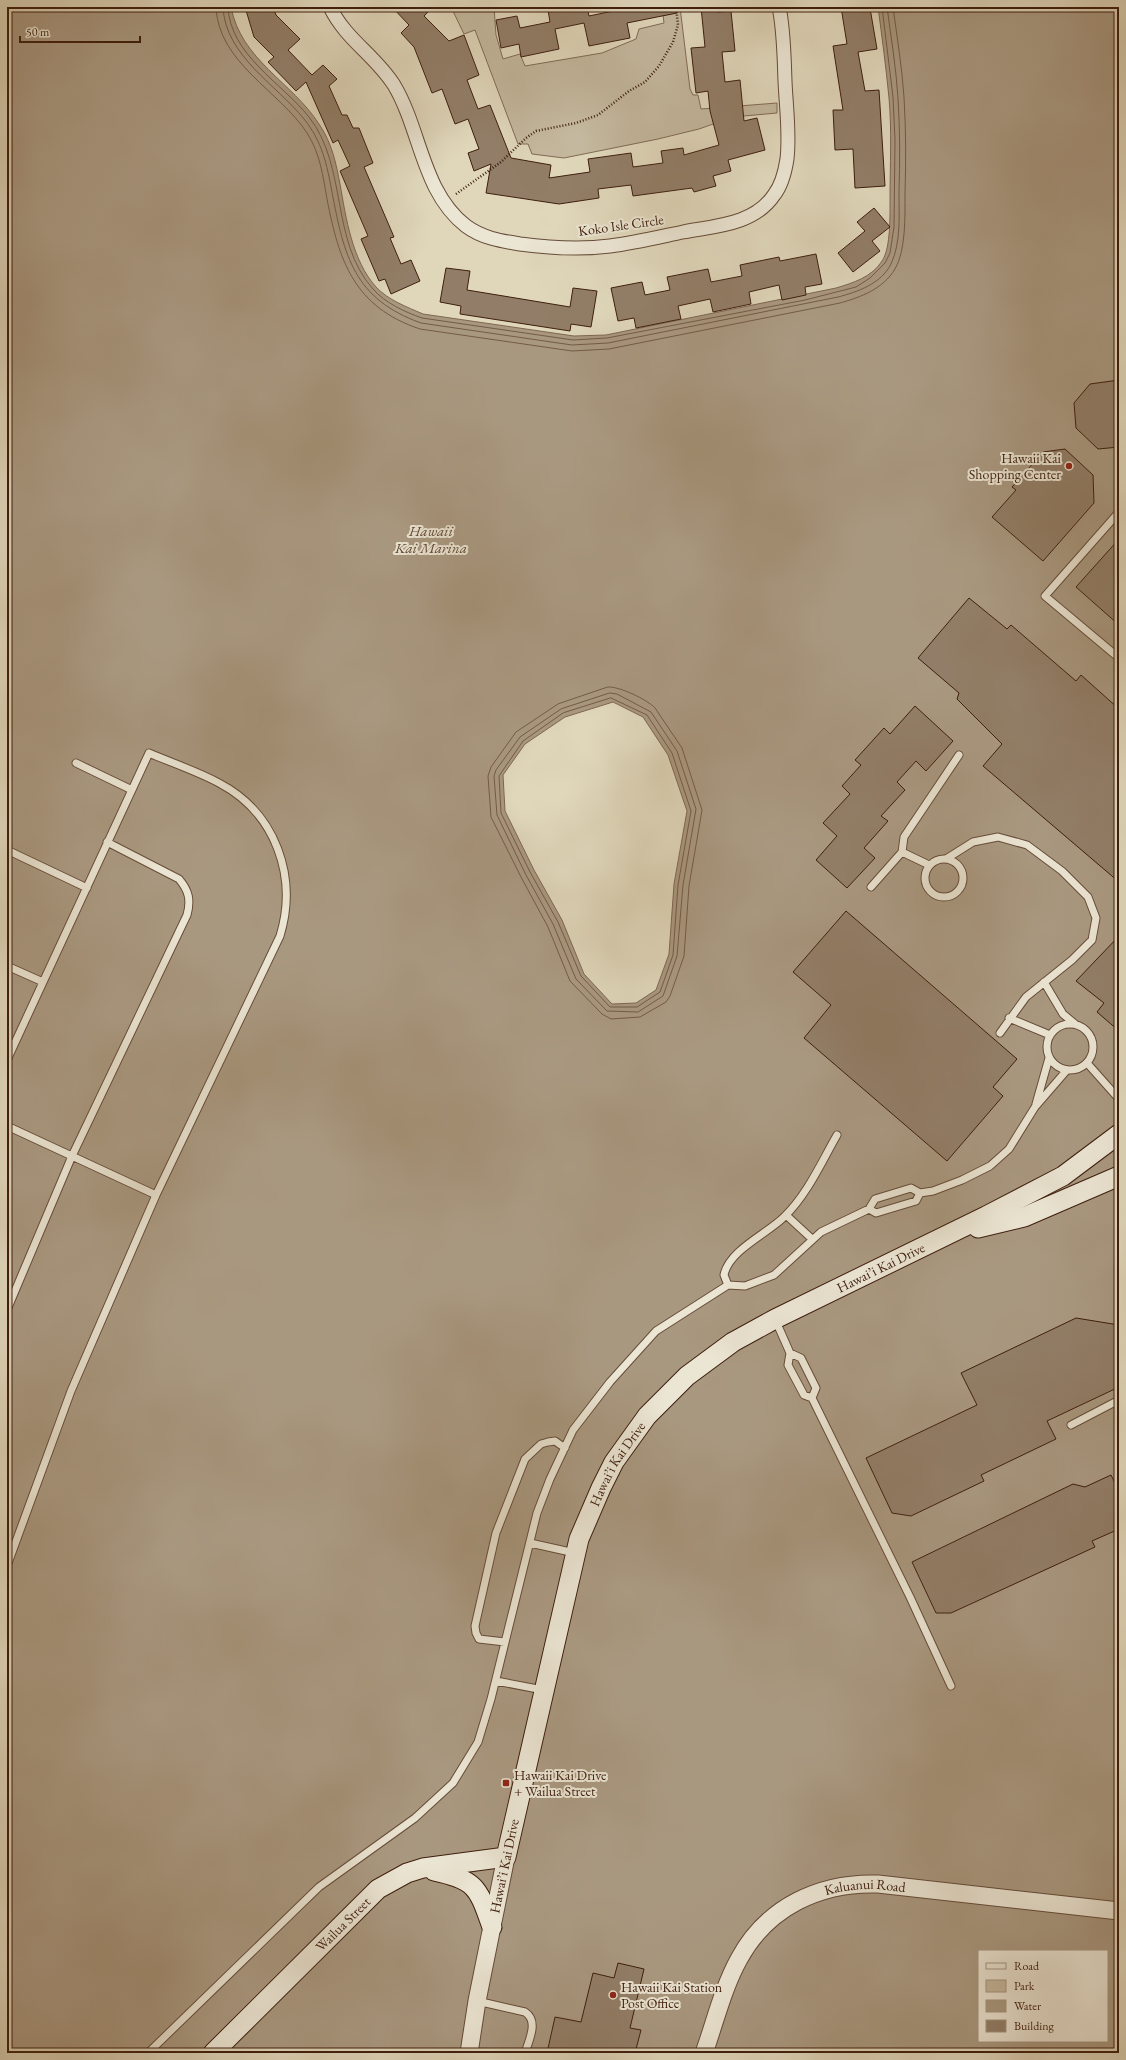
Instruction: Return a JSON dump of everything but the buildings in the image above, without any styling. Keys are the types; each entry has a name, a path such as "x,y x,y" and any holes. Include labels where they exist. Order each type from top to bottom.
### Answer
{"main road":[{"name":"Hawai’i Kai Drive","path":"506,1857 576,1553 589,1513 601,1488 626,1445 647,1416 666,1395 709,1358 733,1342 775,1319 1063,1176 1119,1134"},
{"path":"941,1237 1024,1217 1119,1176"},
{"name":"Wailua Street","path":"213,2053 378,1889 407,1873 423,1868 506,1857"},
{"path":"423,1868 451,1874 474,1885 480,1894 492,1927"}],"street":[{"name":"Koko Isle Circle","path":"330,7 348,36 373,59 394,85 411,124 433,182 446,206 466,227 489,238 564,249 610,246 734,222 759,211 772,198 780,186 787,156 782,34 779,7"},
{"name":"Hawai’i Kai Drive","path":"469,2053 477,2001 506,1857"},
{"name":"Kaluanui Road","path":"704,2053 731,1976 746,1946 768,1920 796,1900 811,1893 844,1885 878,1884 1119,1911"}],"lane":[{"path":"1119,512 1045,596 1119,658"},
{"path":"7,1060 149,753 228,788 253,808 269,829 280,853 287,884 286,916 276,946 156,1195 71,1391 7,1566"},
{"path":"871,887 902,852 904,837 959,755"},
{"path":"76,763 132,790"},
{"path":"946,859 973,842 998,837 1027,845 1062,872 1088,897 1096,918 1092,940 1072,960 1026,997 1009,1018 1000,1033"},
{"path":"7,1310 72,1156 187,915 190,904 185,886 179,879 107,842"},
{"path":"7,850 87,888"},
{"path":"902,852 929,865"},
{"path":"940,859 946,859 957,864 962,876 960,888 950,896 938,896 928,888 924,877 929,865 940,859"},
{"path":"7,966 43,982"},
{"path":"1044,982 1063,1014 1075,1024 1083,1028 1092,1040 1093,1048 1087,1063 1074,1070 1060,1068 1049,1058"},
{"path":"1009,1018 1050,1035"},
{"path":"1035,1107 1049,1058 1047,1044 1050,1035 1059,1026 1075,1024"},
{"path":"1087,1063 1119,1099"},
{"path":"148,2053 319,1887 415,1818 453,1783 478,1742 496,1681 537,1513 565,1448 578,1424 610,1382 656,1331 728,1285 745,1286 774,1275 821,1232 869,1209 875,1199 911,1188 920,1193 933,1191 962,1180 990,1166 1009,1149 1035,1107 1067,1070"},
{"path":"7,1126 156,1195"},
{"path":"728,1285 724,1275 730,1261 786,1215 797,1204 837,1135"},
{"path":"869,1209 876,1213 912,1202 916,1200 920,1193"},
{"path":"786,1215 812,1239"},
{"path":"775,1319 790,1354 788,1365 804,1395 812,1398 910,1597 950,1686"},
{"path":"790,1354 801,1358 816,1388 812,1398"},
{"path":"1071,1425 1119,1400"},
{"path":"505,1642 479,1639 475,1626 496,1534 525,1459 541,1444 548,1442 555,1441 565,1448"},
{"path":"530,1543 576,1553"},
{"path":"496,1681 544,1690"},
{"path":"477,2001 530,2014 533,2025 525,2053"}],"path":[{"path":"446,206 451,198 462,188 501,162 526,138 536,131 576,123 598,115 629,91 645,82 659,66 673,42 678,25 676,7"}],"green space":[{"path":"451,7 494,7 496,35 503,59 520,54 525,66 602,53 636,39 639,29 664,23 662,7 680,7 690,89 693,95 698,95 701,109 777,103 777,113 733,117 699,129 658,139 564,158 532,154 528,144 518,144 475,30 464,34"}],"water":[{"name":"Hawaii Kai Marina","path":"7,7 231,7 237,26 245,42 269,70 308,109 327,138 335,161 351,238 361,264 368,276 381,292 404,306 423,314 574,336 606,335 836,288 862,279 878,267 885,255 889,231 891,135 889,98 878,7 1119,7 1119,2053 7,2053","holes":["613,702 643,717 668,755 687,811 674,884 669,954 656,990 636,1003 612,1004 584,974 562,920 534,870 505,811 503,775 525,744 565,717"]}],"place":[{"name":"Hawaii Kai Shopping Center","path":"1069,466"},
{"name":"Hawaii Kai Drive + Wailua Street","path":"506,1783"},
{"name":"Hawaii Kai Station Post Office","path":"613,1995"}]}
